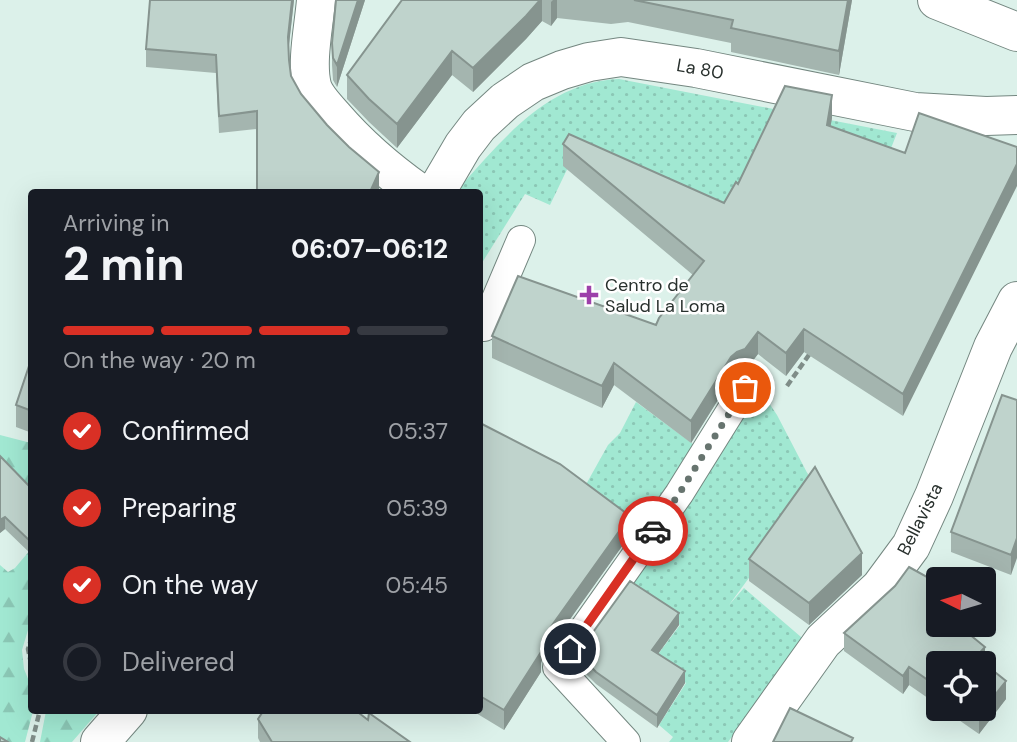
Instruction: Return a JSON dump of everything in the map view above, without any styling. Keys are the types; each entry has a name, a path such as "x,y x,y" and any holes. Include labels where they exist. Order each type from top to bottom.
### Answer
{"street":[{"path":"316,0 310,65 313,88 349,134 385,169 414,189"},
{"path":"937,0 1017,32"},
{"name":"La 80","path":"438,189 463,146 505,101 533,82 562,71 589,62 621,57 696,68 915,112 1017,115"},
{"name":"Bellavista","path":"751,742 823,641 880,588 911,545 934,496 993,347 1017,300"},
{"path":"100,742 124,714"}],"lane":[{"path":"483,326 521,240"},
{"path":"626,742 557,667 679,494 745,388"}],"path":[{"path":"787,386 815,346"},
{"path":"32,742 39,714"}],"green space":[{"path":"619,79 897,133 884,166 724,221 573,157 550,205 525,194 483,261 483,189 459,189 460,187 493,150 529,116 570,90 594,82"},
{"path":"757,385 777,415 815,488 729,605 744,588 808,643 728,742 669,742 673,737 659,725 686,683 653,661 680,625 627,592"},
{"path":"636,402 697,447 631,536 579,497 608,445 620,433"},
{"path":"0,435 28,442 28,496 0,465"},
{"path":"28,553 28,630 22,650 28,679 28,714 32,714 25,742 0,742 0,565 8,572"},
{"path":"45,714 96,714 72,742 40,742"}],"building":[{"path":"150,0 292,0 288,37 291,76 301,94 327,125 379,172 371,189 257,189 257,111 219,116 216,55 146,49"},
{"path":"336,0 358,0 337,65 333,58 332,43"},
{"path":"402,0 540,0 473,68 452,51 397,124 347,75"},
{"path":"634,0 848,0 839,51 731,28 733,20"},
{"path":"785,86 832,95 827,125 905,153 919,113 1017,147 1017,164 903,394 804,329 786,353 758,332 745,349 731,357 691,421 614,363 602,386 492,336 518,276 656,325 704,261 563,144 569,134 724,203 736,182 738,184"},
{"path":"28,369 28,410 16,405"},
{"path":"1002,395 1017,400 1017,538 1011,555 951,532"},
{"path":"483,425 560,464 630,516 543,638 541,652 504,710 483,698"},
{"path":"0,456 28,485 28,539 5,517 0,520"},
{"path":"815,467 862,553 809,603 749,559"},
{"path":"909,567 926,576 926,637 973,637 985,647 981,651 926,651 926,679 909,667 903,676 844,633 895,586"},
{"path":"630,581 679,613 652,650 685,671 657,715 596,672 578,653"},
{"path":"996,673 1006,681 996,694"},
{"path":"790,708 853,738 851,742 773,742"},
{"path":"261,714 360,714 368,720 370,714 410,742 272,742 258,719"}],"way so far":[{"path":"653,531 745,388"}],"place":[{"name":"Centro de Salud La Loma","path":"589,295"}],"route":[{"path":"570,649 653,531"}]}
